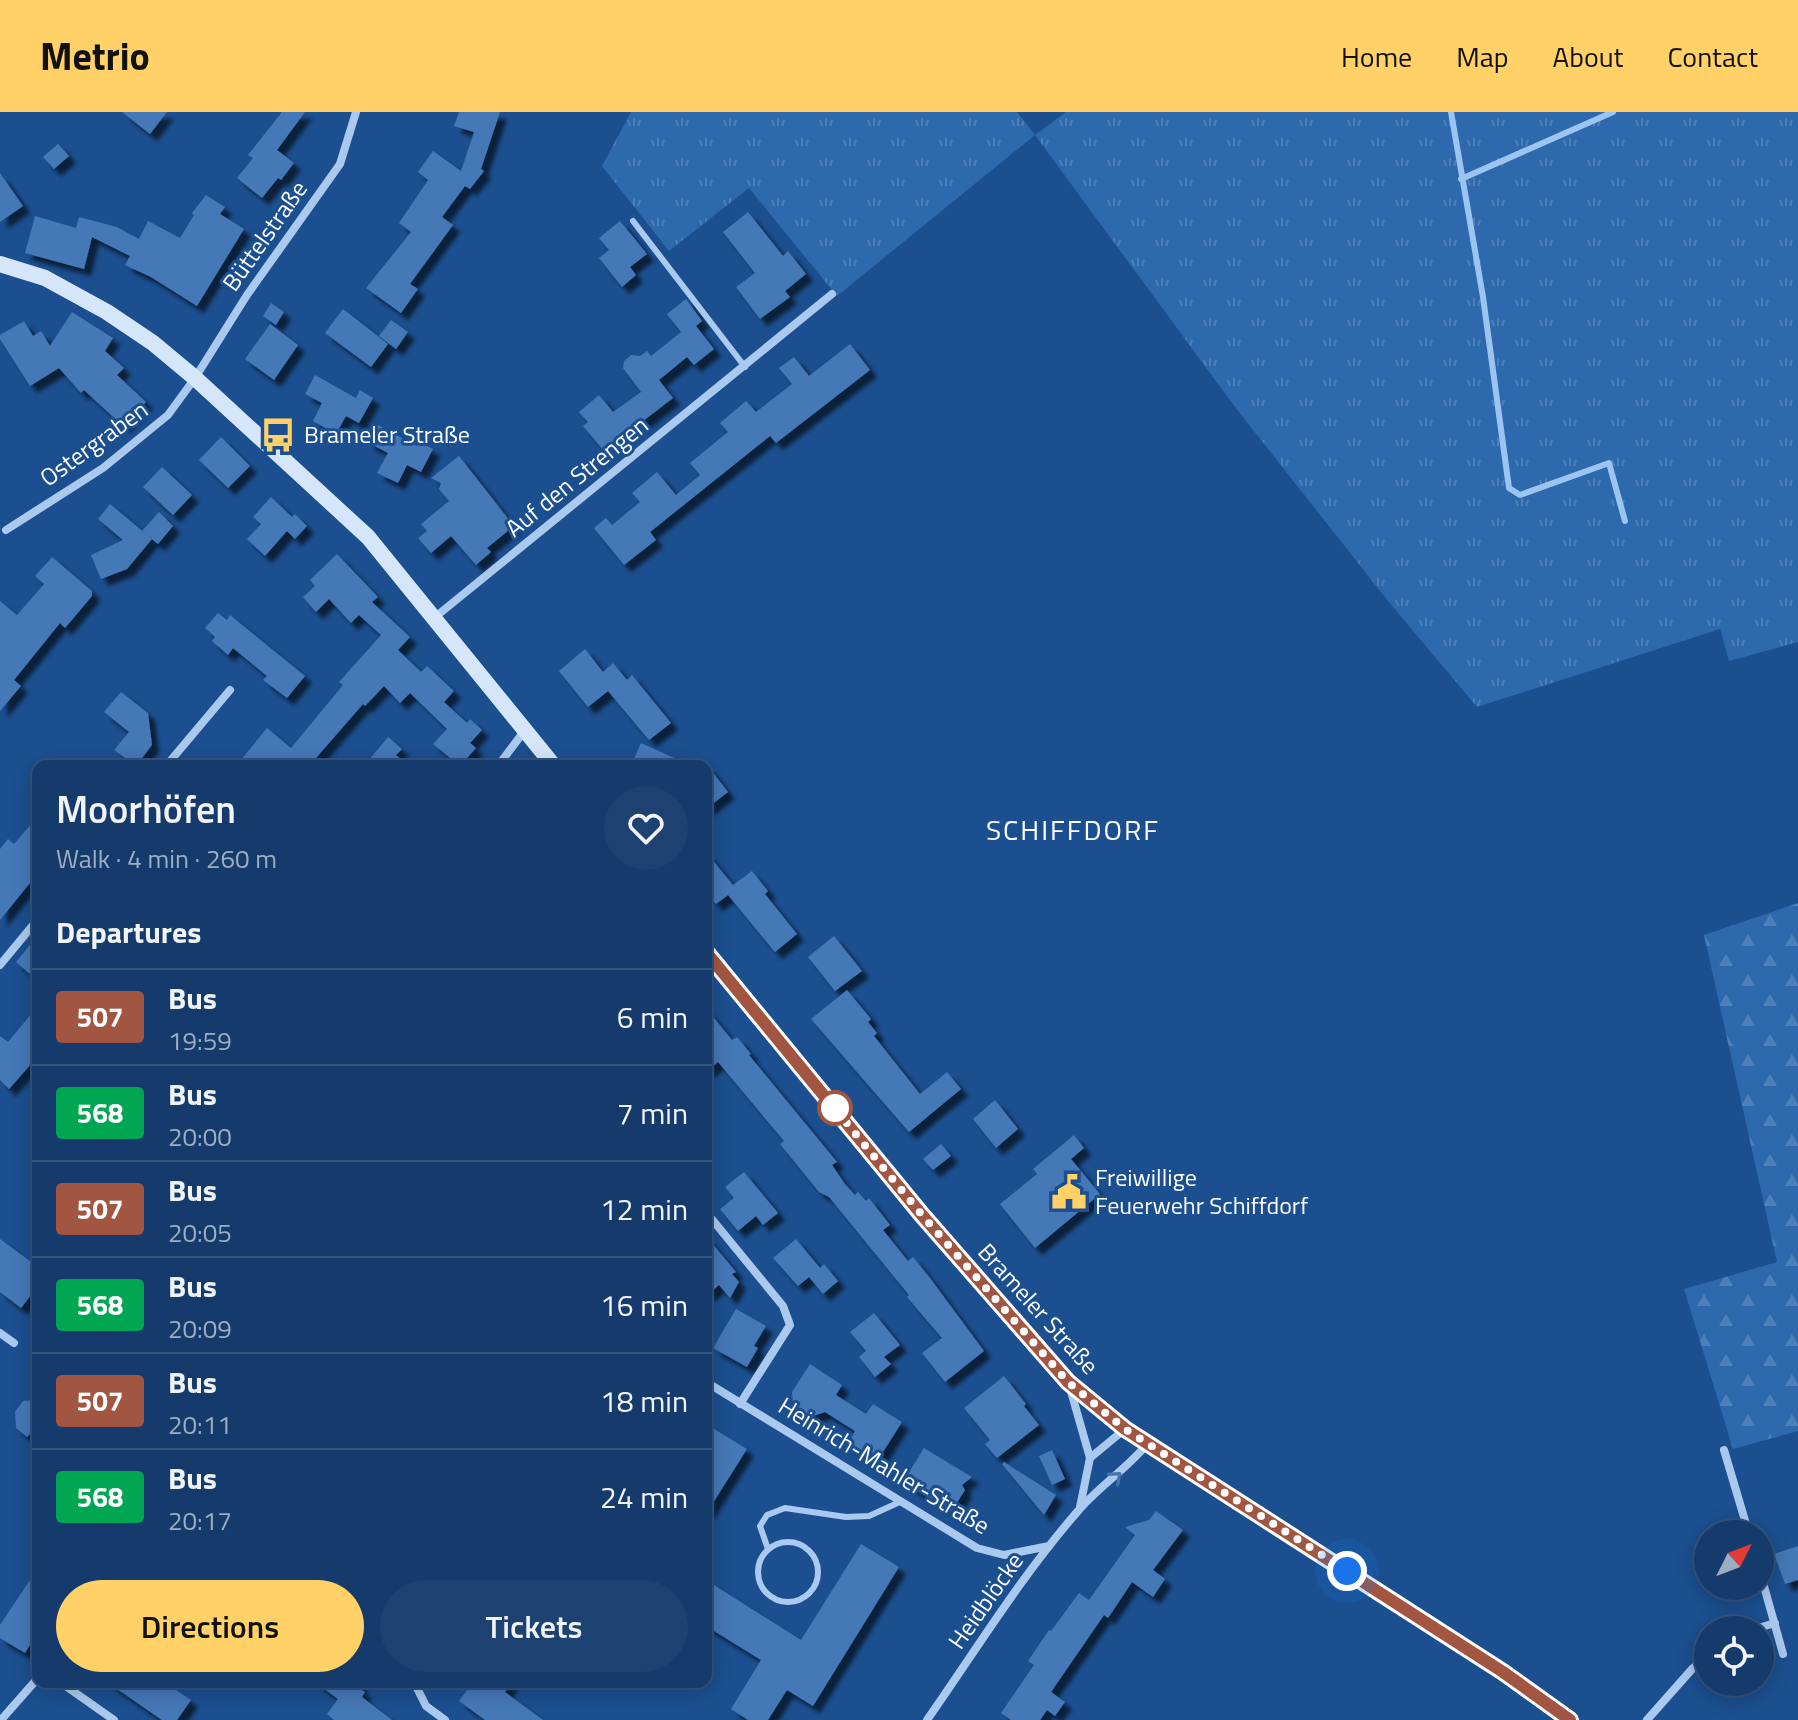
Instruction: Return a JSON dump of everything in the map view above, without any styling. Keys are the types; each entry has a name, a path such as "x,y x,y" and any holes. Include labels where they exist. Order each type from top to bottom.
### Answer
{"street":[{"name":"Büttelstraße","path":"195,378 247,295 340,164 356,112"},
{"path":"0,264 45,278 107,312 153,343 195,378 368,537 549,760"},
{"name":"Auf den Strengen","path":"434,618 832,294"},
{"name":"Ostergraben","path":"6,530 103,468 168,415 195,378"},
{"path":"171,760 230,690"},
{"path":"502,760 525,730"},
{"path":"0,965 32,926"},
{"name":"Brameler Straße","path":"712,959 922,1215 1068,1382 1125,1429 1503,1672 1570,1720"},
{"path":"712,1219 783,1306 790,1325 740,1404"},
{"path":"0,1333 14,1343"},
{"name":"Heidblöcke","path":"1068,1382 1090,1458 1080,1508"},
{"name":"Heinrich-Mahler-Straße","path":"712,1386 977,1548 1004,1555 1049,1546"},
{"path":"1090,1458 1125,1429"},
{"name":"Heidblöcke","path":"927,1720 1049,1546 1080,1508 1132,1463 1149,1442"},
{"path":"1724,1450 1745,1520"},
{"path":"1768,1600 1783,1654"},
{"path":"1647,1720 1694,1667"},
{"path":"1,1720 32,1685"},
{"path":"69,1688 114,1720"},
{"path":"417,1688 426,1706 445,1720"}],"lane":[{"path":"633,221 745,367"},
{"path":"768,1549 760,1526 767,1515 785,1508 846,1517 869,1516 902,1501"},
{"path":"789,1541 799,1544 816,1559 818,1580 805,1598 785,1602 765,1591 758,1569 768,1549 789,1541"}],"green space":[{"path":"631,112 1017,112 1035,135 837,296 749,188 669,251 602,166"},
{"path":"1066,112 1798,112 1798,642 1729,661 1720,629 1477,707 1388,601 1235,407 1035,135"},
{"path":"1798,903 1798,1431 1733,1449 1684,1289 1777,1262 1704,935"}],"building":[{"path":"122,112 167,112 150,134"},
{"path":"282,112 305,112 277,150 294,163 262,198 237,178 253,158 248,155"},
{"path":"459,112 500,112 481,169 484,171 470,189 465,186 442,217 453,225 410,284 418,289 401,313 366,288 411,232 399,223 428,180 418,172 433,151 461,171 474,132 454,126"},
{"path":"58,144 69,156 54,169 43,157"},
{"path":"0,173 23,206 0,222"},
{"path":"206,195 225,207 220,214 244,229 197,306 151,277 125,265 130,256 92,237 84,269 25,253 35,216 76,228 79,217 117,227 139,239 148,221 180,238 194,215 192,213"},
{"path":"748,212 783,256 788,251 806,274 785,291 790,297 760,319 736,287 755,273 723,232"},
{"path":"620,221 647,254 630,267 636,275 622,287 599,258 609,250 599,238"},
{"path":"686,299 702,321 696,326 714,349 694,365 687,357 659,380 673,398 604,451 583,426 588,422 579,412 599,395 613,412 641,392 623,368 624,361 631,355 640,356 647,351 651,356 681,332 667,314"},
{"path":"271,303 284,312 276,325 263,316"},
{"path":"343,309 388,344 371,367 325,333"},
{"path":"72,312 113,338 105,351 124,368 117,375 146,402 123,426 84,390 81,393 59,368 30,386 0,339 0,335 24,321 33,336 41,331 50,346"},
{"path":"391,320 408,332 396,349 379,336"},
{"path":"270,324 298,345 274,380 245,359"},
{"path":"850,344 870,370 776,443 770,436 650,532 656,540 624,565 594,528 606,518 612,525 640,502 632,493 657,472 676,495 700,475 690,463 728,432 720,423 746,401 756,412 792,384 779,368 794,357 809,376"},
{"path":"315,375 356,398 360,390 373,398 359,423 346,416 336,434 313,421 322,403 305,394"},
{"path":"376,424 417,446 419,442 433,449 421,472 407,465 398,483 377,473 388,453 367,442"},
{"path":"221,437 250,466 228,488 199,460"},
{"path":"459,456 514,526 487,548 491,552 476,565 451,536 431,553 418,538 427,531 421,524 449,501 439,489 441,483 431,478"},
{"path":"162,467 192,495 173,515 143,487"},
{"path":"271,497 292,517 295,514 307,526 295,539 287,531 265,556 247,539 261,524 253,517"},
{"path":"110,504 152,539 127,569 101,579 91,555 123,540 98,519"},
{"path":"159,512 173,526 158,544 142,531"},
{"path":"337,554 378,597 372,602 410,637 398,650 421,672 427,666 454,691 444,702 467,723 470,719 482,730 470,743 476,748 465,760 453,760 433,744 447,729 410,693 400,703 384,686 365,706 363,704 314,760 241,760 267,728 291,748 343,685 339,682 381,635 359,615 351,623 329,599 316,612 303,597 315,586 310,580"},
{"path":"52,557 92,591 92,596 65,628 60,623 14,680 21,686 0,711 0,601 17,615 44,584 35,576"},
{"path":"218,613 227,620 230,615 305,676 287,698 263,680 267,676 233,648 228,655 212,641 215,637 205,628"},
{"path":"585,649 603,672 613,663 627,680 632,675 671,723 649,740 608,691 588,707 559,671"},
{"path":"121,692 148,713 152,745 141,760 128,760 114,750 129,732 104,712"},
{"path":"388,737 402,749 396,755 402,760 369,760"},
{"path":"641,743 679,760 634,760"},
{"path":"712,772 728,792 712,804"},
{"path":"32,823 32,880 0,920 0,849 8,839 14,844"},
{"path":"712,859 733,885 752,871 768,891 765,894 797,934 775,952 728,895 716,904 712,899"},
{"path":"834,936 862,971 835,991 808,957"},
{"path":"30,945 32,947 32,976 16,962"},
{"path":"847,990 871,1019 868,1022 877,1033 874,1036 920,1094 947,1072 961,1089 909,1132 811,1019"},
{"path":"32,1013 32,1063 9,1089 0,1080 0,1036 8,1042"},
{"path":"712,1015 732,1040 737,1037 837,1162 832,1165 845,1184 855,1195 858,1192 866,1201 869,1198 890,1225 883,1230 908,1261 913,1257 984,1351 945,1382 922,1353 942,1338 829,1197 819,1192 780,1144 784,1141 718,1062 712,1067"},
{"path":"995,1100 1018,1129 996,1148 973,1119"},
{"path":"1074,1135 1084,1148 1071,1159 1100,1194 1035,1248 1000,1204 1037,1174 1033,1169"},
{"path":"941,1144 951,1156 933,1170 923,1159"},
{"path":"744,1172 778,1213 763,1225 756,1216 738,1231 720,1209 734,1198 725,1187"},
{"path":"0,1239 32,1263 32,1294 21,1308 0,1292"},
{"path":"796,1239 820,1268 824,1264 838,1281 823,1294 809,1277 798,1286 773,1258"},
{"path":"712,1243 736,1272 732,1274 739,1282 730,1298 719,1285 712,1291"},
{"path":"736,1309 766,1326 754,1346 758,1348 747,1367 713,1348"},
{"path":"874,1313 900,1345 884,1357 891,1364 875,1377 859,1357 866,1351 850,1332"},
{"path":"810,1364 842,1385 836,1395 866,1414 873,1404 902,1422 876,1463 847,1445 855,1431 825,1412 810,1417 793,1404 792,1392"},
{"path":"1004,1376 1039,1425 997,1458 985,1444 990,1440 964,1408"},
{"path":"32,1400 32,1432 27,1437 16,1428 15,1412 23,1401"},
{"path":"712,1428 747,1449 712,1504"},
{"path":"924,1448 972,1477 962,1485 965,1490 951,1512 903,1482"},
{"path":"1052,1450 1065,1479 1052,1485 1039,1456"},
{"path":"1004,1462 1056,1495 1044,1515 1002,1464"},
{"path":"1156,1511 1183,1530 1153,1570 1165,1579 1153,1597 1132,1582 1108,1618 1104,1615 1051,1692 1065,1702 1055,1716 1047,1710 1040,1720 1011,1720 1001,1713 1034,1665 1028,1661 1049,1630 1079,1593 1089,1600 1135,1535 1125,1527 1149,1520"},
{"path":"861,1544 899,1567 813,1706 787,1690 768,1720 748,1720 731,1709 761,1660 712,1630 712,1584 801,1640"},
{"path":"1798,1546 1798,1580 1785,1584 1774,1554"},
{"path":"32,1577 32,1642 25,1653 0,1638 0,1625"},
{"path":"116,1688 173,1688 191,1700 177,1720 162,1720"},
{"path":"323,1688 358,1688 365,1692 362,1697 392,1720 334,1720 327,1714 338,1699"},
{"path":"469,1688 508,1688 505,1692 543,1720 485,1720 459,1701"}],"waterway":[{"path":"1451,112 1483,297 1509,488 1520,495 1609,463 1625,521"},
{"path":"1461,179 1613,112"}],"bus line":[{"name":"507","path":"712,959 922,1215 1068,1382 1125,1429 1503,1672 1570,1720"}],"place":[{"name":"Brameler Straße","path":"278,435"},
{"name":"Freiwillige Feuerwehr Schiffdorf","path":"1069,1192"}],"district":[{"name":"SCHIFFDORF","path":"1073,830"}],"route":[{"path":"835,1108 827,1099 922,1215 1068,1382 1125,1429 1347,1571"}]}
